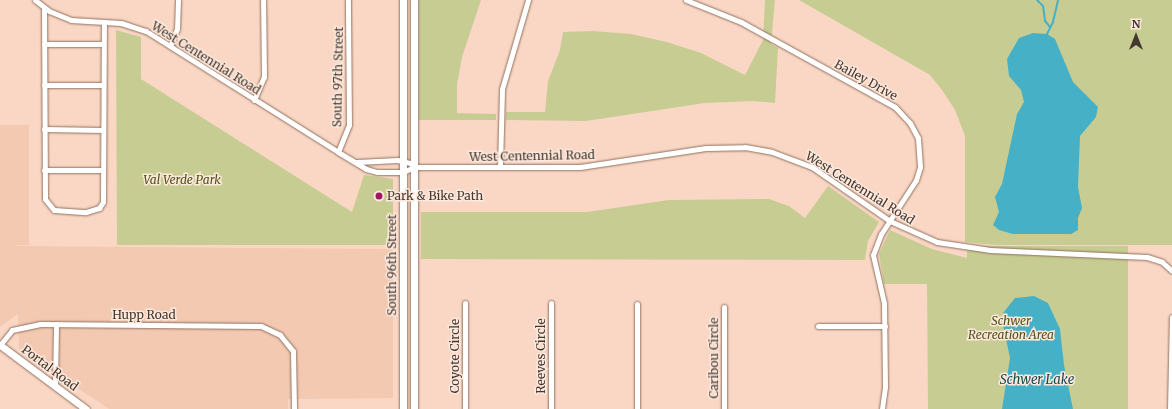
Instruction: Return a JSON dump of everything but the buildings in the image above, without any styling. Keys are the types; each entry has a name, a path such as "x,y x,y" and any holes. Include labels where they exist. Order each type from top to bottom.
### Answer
{"main road":[{"name":"South 96th Street","path":"403,0 403,409"},
{"name":"South 96th Street","path":"414,0 414,409"},
{"name":"Portal Road","path":"0,344 55,384 86,409"}],"street":[{"name":"West Centennial Road","path":"35,0 44,8 71,20 120,23 138,28 170,46 366,169 377,172 403,172 414,167 580,167 706,148 753,148 789,157 812,167 890,221 918,236 957,247 1147,257 1162,262 1172,271"},
{"path":"170,46 177,28 178,0"},
{"path":"254,100 264,76 263,0"},
{"name":"South 97th Street","path":"338,152 348,125 348,0"},
{"path":"500,167 502,89 528,0"},
{"name":"Bailey Drive","path":"686,0 728,15 895,107 910,123 918,138 920,167 909,194 877,241 872,255 884,303 885,387 882,409"},
{"path":"44,8 44,170 45,199 50,209 86,212 102,205 104,22"},
{"path":"44,44 103,44"},
{"path":"44,85 103,85"},
{"path":"44,129 103,130"},
{"path":"356,162 403,160 414,167"},
{"path":"44,170 103,170"},
{"name":"Coyote Circle","path":"465,303 465,409"},
{"name":"Reeves Circle","path":"551,303 551,409"},
{"path":"637,304 637,409"},
{"name":"Caribou Circle","path":"724,307 724,409"},
{"path":"1170,409 1172,317"},
{"path":"55,384 56,324"},
{"name":"Hupp Road","path":"0,344 12,330 23,326 56,324 252,325 269,328 280,335 289,345 295,358 294,409"},
{"path":"818,326 885,326"}],"shaded area":[{"path":"0,125 29,125 29,245 17,246 393,249 393,398 288,399 288,409 109,409 19,349 18,314 0,327"}],"green space":[{"path":"419,0 481,0 462,57 457,85 457,113 496,114 496,120 419,120"},
{"path":"765,0 775,0 771,44 778,48 775,103 753,101 705,103 586,121 506,120 506,112 545,112 548,81 560,50 563,32 593,31 631,34 667,42 701,53 745,75 763,40"},
{"path":"799,0 1172,0 1172,245 996,245 965,242 965,136 955,110 942,90 930,75"},
{"name":"Val Verde Park","path":"116,30 141,37 141,79 352,212 364,175 393,179 393,245 117,245"},
{"path":"828,186 879,222 868,241 865,260 421,259 421,212 587,212 669,200 769,199 789,206 805,218"},
{"name":"Schwer Recreation Area","path":"890,230 932,249 967,258 967,246 1128,246 1128,409 928,409 927,284 884,284 879,254"}],"water":[{"path":"1033,33 1047,34 1055,39 1073,82 1098,107 1096,117 1080,136 1078,187 1082,208 1078,218 1078,230 1071,234 1013,234 999,230 993,225 999,212 995,197 1002,184 1017,114 1024,102 1021,90 1009,76 1007,59 1019,38"},
{"name":"Schwer Lake","path":"1034,296 1048,303 1060,329 1064,365 1073,409 1002,409 1010,358 1002,320 1003,313 1015,298"}],"waterway":[{"path":"1037,0 1043,6 1045,21 1050,27"},
{"path":"1047,34 1053,22 1058,0"}],"place":[{"name":"Park & Bike Path","path":"379,196"}]}
